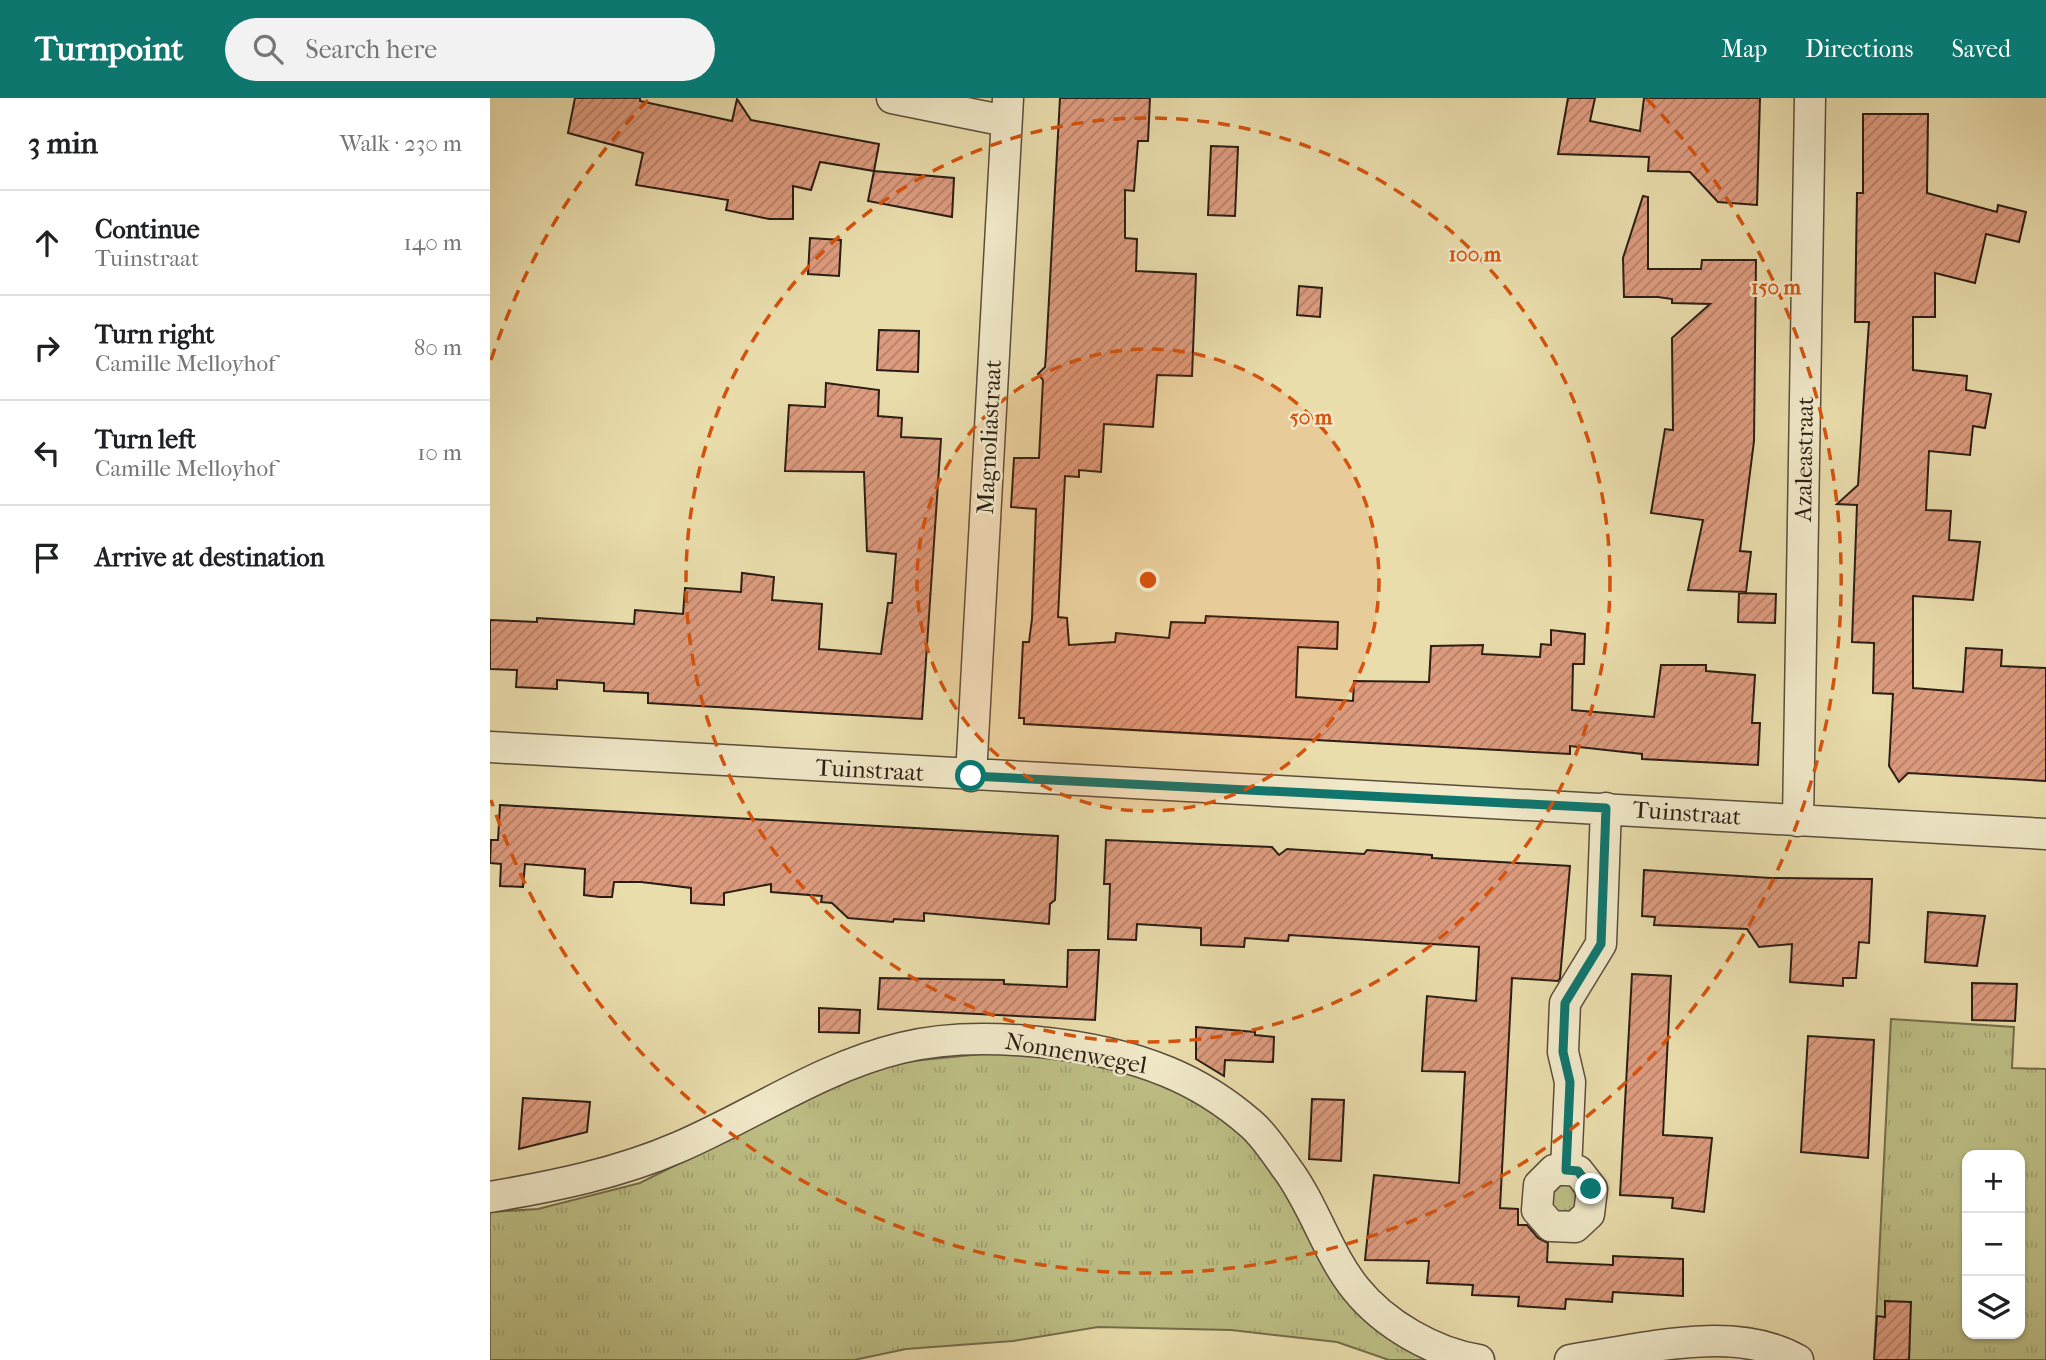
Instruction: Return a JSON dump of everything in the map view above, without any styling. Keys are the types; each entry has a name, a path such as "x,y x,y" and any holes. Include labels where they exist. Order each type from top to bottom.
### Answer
{"street":[{"path":"892,98 1007,109"},
{"name":"Azaleastraat","path":"1798,821 1810,98"},
{"name":"Magnoliastraat","path":"971,776 1007,109"},
{"name":"Tuinstraat","path":"490,747 971,776 1606,808 2046,834"},
{"path":"1566,1170 1570,1082 1563,1052 1565,1003 1601,944 1606,808"},
{"name":"Nonnenwegel","path":"490,1197 584,1180 635,1164 680,1147 831,1073 901,1048 990,1038 1055,1045 1133,1060 1169,1072 1200,1088 1252,1125 1292,1175 1355,1289 1390,1321 1427,1344 1479,1360"},
{"path":"1570,1360 1688,1342 1737,1341 1798,1360"}],"green space":[{"path":"1891,1019 2014,1027 2012,1068 2046,1069 2046,1360 1874,1360"},
{"path":"1012,1051 1075,1059 1140,1075 1200,1102 1246,1136 1434,1360 1389,1360 1337,1342 1231,1330 1098,1327 1013,1341 906,1349 854,1360 490,1360 490,1212 538,1209 640,1183 845,1080 902,1062"},
{"path":"1571,1181 1582,1190 1581,1207 1570,1216 1556,1216 1546,1205 1547,1189"}],"building":[{"path":"575,98 640,98 640,101 732,121 737,99 751,120 879,144 874,171 820,162 811,190 793,186 793,219 769,219 726,210 728,200 636,185 643,153 568,133"},
{"path":"1060,98 1150,98 1148,141 1138,141 1134,191 1125,190 1125,238 1137,239 1136,271 1196,274 1192,376 1157,375 1153,427 1104,424 1101,472 1079,470 1079,477 1065,476 1058,617 1067,618 1069,645 1115,642 1116,633 1169,638 1171,622 1205,623 1206,616 1338,622 1337,649 1298,647 1296,697 1353,701 1354,681 1429,682 1431,646 1483,645 1482,654 1540,657 1541,644 1551,645 1551,630 1585,634 1584,664 1573,664 1572,710 1654,717 1661,665 1706,665 1706,671 1755,675 1752,723 1760,723 1758,765 1642,759 1642,754 1570,746 1570,754 1024,724 1024,718 1019,718 1023,642 1029,642 1032,619 1036,509 1011,507 1014,458 1039,458 1043,380 1038,374 1045,367"},
{"path":"1568,98 1595,98 1590,121 1640,131 1644,98 1760,98 1757,205 1718,202 1690,172 1648,171 1649,157 1558,154"},
{"path":"1863,114 1928,114 1927,193 1997,212 1998,205 2026,212 2019,242 1986,234 1975,283 1935,273 1935,317 1913,317 1913,370 1967,376 1966,390 1991,394 1985,428 1973,426 1970,455 1929,451 1926,510 1951,511 1949,540 1980,542 1973,600 1913,596 1913,688 1963,692 1966,648 2002,650 2001,666 2046,668 2046,781 1908,773 1899,782 1889,766 1893,694 1873,693 1874,643 1852,642 1857,505 1837,504 1858,485 1869,322 1855,322 1857,193 1863,193"},
{"path":"1211,146 1238,147 1235,216 1208,215"},
{"path":"874,171 954,178 952,217 868,201"},
{"path":"1643,196 1648,197 1648,269 1701,269 1702,260 1756,260 1754,441 1740,551 1751,552 1746,592 1688,590 1703,520 1651,513 1665,429 1673,430 1672,338 1710,304 1672,303 1672,299 1658,297 1624,297 1623,258"},
{"path":"810,238 841,240 839,276 808,274"},
{"path":"1299,286 1322,288 1320,317 1297,315"},
{"path":"879,330 919,331 918,372 877,370"},
{"path":"826,383 879,390 878,416 902,418 901,437 941,439 922,719 648,703 648,693 604,691 604,683 557,680 557,689 516,687 517,670 490,669 490,620 537,622 537,618 634,624 635,610 683,614 685,588 741,592 742,573 774,577 772,600 822,604 819,649 881,654 888,603 892,603 896,554 867,551 864,472 785,471 789,405 825,407"},
{"path":"1739,593 1776,594 1775,623 1738,622"},
{"path":"500,805 1058,836 1055,900 1050,904 1049,924 924,913 924,921 894,919 893,922 848,918 832,903 821,902 822,896 771,892 771,884 724,893 724,905 691,903 691,888 641,882 614,882 612,897 600,897 584,895 585,869 525,864 523,887 500,886 501,864 490,863 491,840 498,840"},
{"path":"1106,840 1272,847 1279,855 1287,849 1364,854 1367,850 1432,855 1432,858 1570,866 1560,978 1558,981 1512,978 1500,1208 1518,1209 1518,1225 1527,1225 1538,1238 1548,1243 1547,1262 1613,1265 1613,1256 1683,1259 1683,1296 1613,1292 1612,1302 1566,1299 1565,1309 1518,1306 1519,1297 1472,1295 1473,1285 1427,1283 1429,1261 1365,1260 1374,1175 1459,1183 1465,1072 1422,1071 1427,996 1476,1001 1479,947 1289,935 1288,941 1245,938 1244,947 1201,945 1201,928 1137,924 1136,940 1108,939 1110,884 1104,884"},
{"path":"1644,870 1771,878 1872,879 1869,943 1859,942 1856,978 1843,978 1843,986 1790,982 1792,944 1759,947 1747,929 1654,925 1655,917 1642,916"},
{"path":"1928,912 1985,916 1977,966 1925,962"},
{"path":"1068,950 1099,950 1095,1020 878,1009 880,978 1004,980 1004,984 1067,987"},
{"path":"1632,974 1671,976 1663,1135 1712,1138 1704,1212 1672,1208 1673,1198 1620,1195"},
{"path":"1972,983 2017,984 2015,1021 1972,1020"},
{"path":"819,1008 860,1010 859,1033 819,1032"},
{"path":"1196,1027 1255,1032 1255,1035 1274,1037 1273,1062 1225,1060 1224,1076 1196,1059"},
{"path":"1808,1036 1874,1040 1868,1158 1801,1152"},
{"path":"523,1098 590,1102 587,1132 519,1149"},
{"path":"1312,1099 1344,1100 1341,1161 1309,1159"},
{"path":"1885,1301 1911,1302 1909,1360 1874,1360 1877,1316 1885,1317"}],"route":[{"path":"971,776 1606,808 1601,944 1565,1003 1563,1052 1570,1082 1566,1170 1578,1171 1591,1189"}]}
